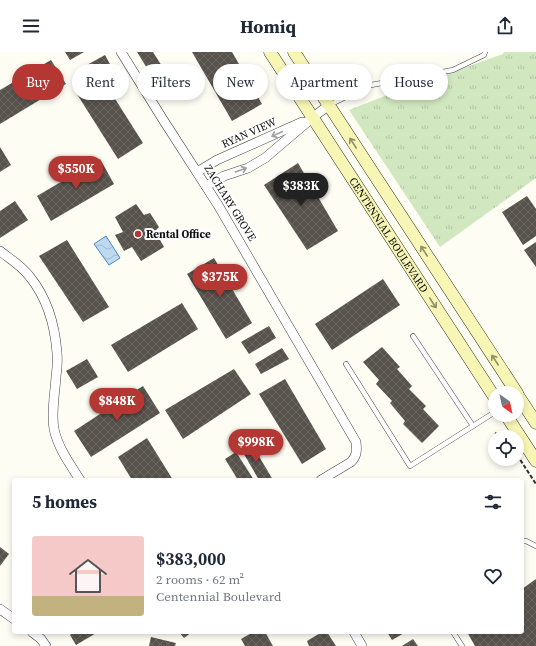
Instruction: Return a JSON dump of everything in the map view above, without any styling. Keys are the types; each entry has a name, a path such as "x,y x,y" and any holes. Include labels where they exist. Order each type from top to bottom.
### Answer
{"main road":[{"name":"CENTENNIAL BOULEVARD","path":"270,52 488,387"},
{"name":"CENTENNIAL BOULEVARD","path":"294,52 512,386"},
{"name":"CENTENNIAL BOULEVARD","path":"524,404 536,423"},
{"path":"511,422 536,461"}],"street":[{"name":"ZACHARY GROVE","path":"121,52 218,205 356,442 356,453 351,462 324,478"},
{"name":"RYAN VIEW","path":"206,186 224,176 248,168 264,158 329,105"},
{"name":"RYAN VIEW","path":"197,172 217,160 312,118"},
{"path":"0,251 22,268 30,277 46,302 55,332 58,354 53,414 54,427 62,451 79,478"},
{"path":"0,609 12,618"},
{"path":"35,634 41,639 46,646"},
{"path":"355,634 362,646"}],"lane":[{"path":"329,105 371,86 453,70 484,55 485,52"},
{"path":"413,336 473,426"},
{"path":"346,364 410,466 488,416"},
{"path":"524,541 536,546"},
{"path":"453,634 462,646"}],"path":[{"path":"524,466 536,484"}],"green space":[{"path":"504,52 536,52 536,178 440,247 349,110 380,98 380,100 448,100 448,73 503,54"}],"water":[{"path":"106,236 120,258 109,265 94,244"}],"building":[{"path":"65,52 84,52 70,60"},
{"path":"137,52 153,52 161,64 144,64"},
{"path":"192,52 232,52 239,64 213,64 213,88 205,74 205,64 199,64"},
{"path":"105,55 110,64 89,64"},
{"path":"51,60 54,64 44,64"},
{"path":"12,83 12,100 40,100 0,124 0,90"},
{"path":"81,100 116,100 143,143 118,159"},
{"path":"220,100 260,100 262,104 232,121"},
{"path":"0,147 11,165 0,172"},
{"path":"100,159 114,184 51,221 37,196"},
{"path":"298,163 338,231 307,250 264,185"},
{"path":"527,196 536,209 536,236 523,245 502,212"},
{"path":"15,201 28,220 0,238 0,211"},
{"name":"Rental Office","path":"136,204 144,215 150,213 159,227 155,231 164,247 141,261 132,247 124,251 115,235 123,232 115,217"},
{"path":"67,240 109,307 83,322 39,256"},
{"path":"536,242 536,267 524,250"},
{"path":"214,258 252,323 226,339 187,274"},
{"path":"383,279 400,305 332,350 315,324"},
{"path":"182,303 198,329 128,372 111,345"},
{"path":"269,326 276,338 249,354 241,342"},
{"path":"382,347 400,367 397,369 412,386 409,389 426,406 423,409 439,426 422,443 403,424 405,421 390,403 392,401 376,384 379,380 363,362"},
{"path":"282,348 289,359 261,374 255,364"},
{"path":"87,359 98,377 77,389 66,371"},
{"path":"234,369 251,394 183,439 165,410"},
{"path":"285,379 326,449 302,464 259,394"},
{"path":"143,386 160,413 91,457 74,431"},
{"path":"147,438 172,478 131,478 118,457"},
{"path":"251,443 272,478 258,478 241,449"},
{"path":"236,452 253,478 237,478 225,459"},
{"path":"0,547 9,554 0,566"},
{"path":"536,579 536,646 475,646 468,634 524,634 524,588"},
{"path":"71,634 95,634 76,645 70,635"},
{"path":"181,634 189,634 184,638"},
{"path":"250,634 266,634 273,646 245,646 241,639"},
{"path":"319,634 328,634 336,646 309,646 307,641"},
{"path":"388,634 402,634 392,640"},
{"path":"151,637 176,643 175,646 149,646"},
{"path":"413,639 418,646 402,646"}],"place":[{"name":"Rental Office","path":"138,234"}]}
